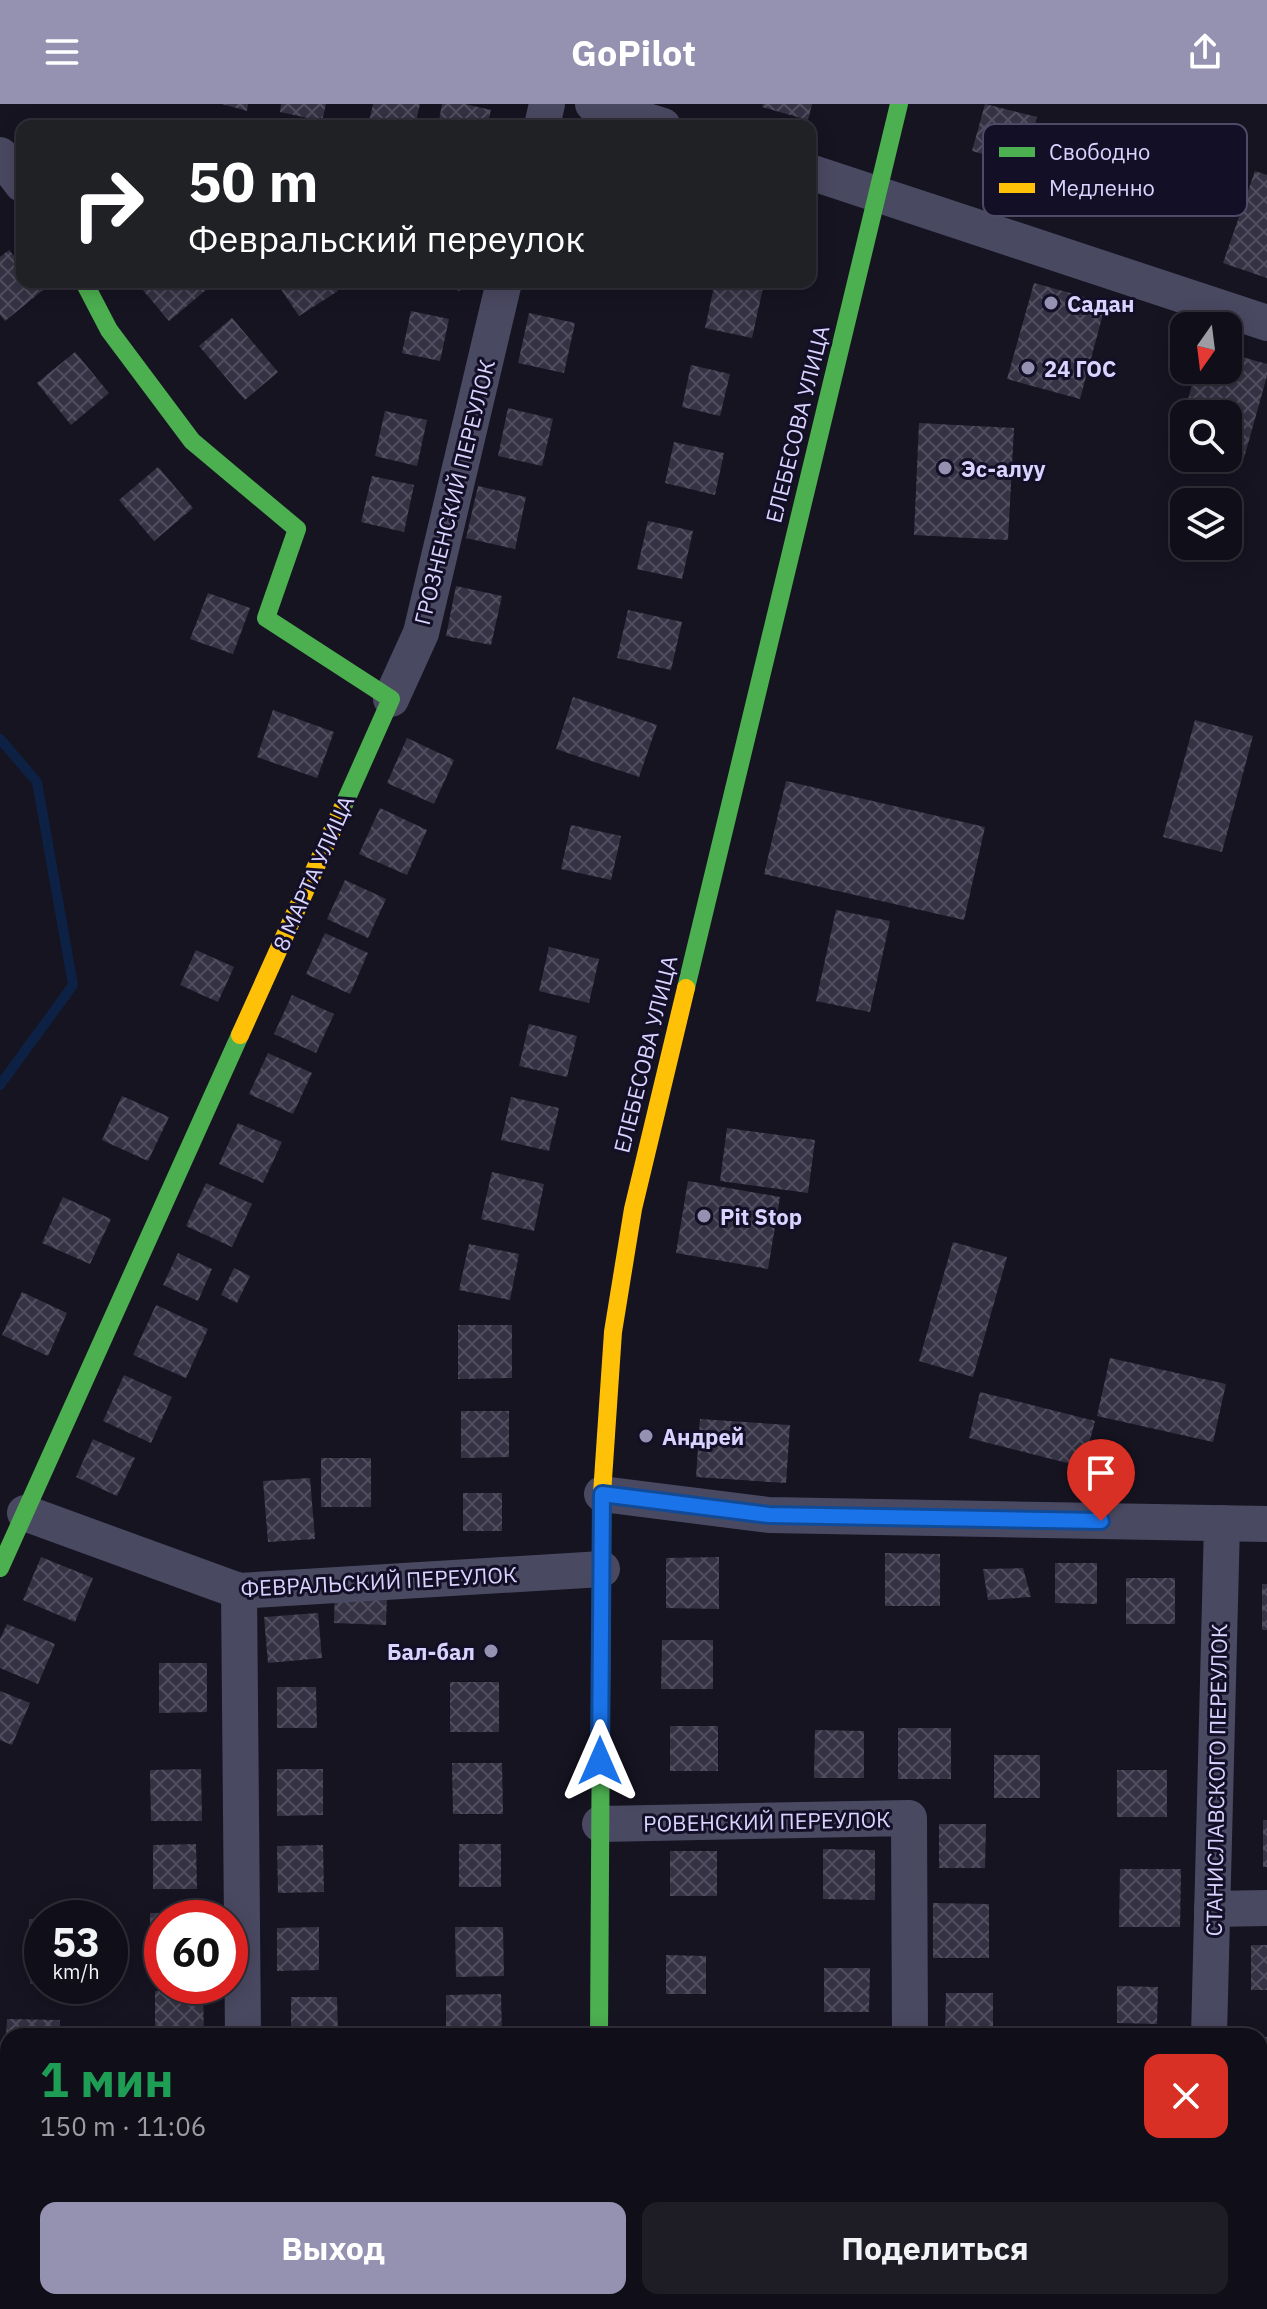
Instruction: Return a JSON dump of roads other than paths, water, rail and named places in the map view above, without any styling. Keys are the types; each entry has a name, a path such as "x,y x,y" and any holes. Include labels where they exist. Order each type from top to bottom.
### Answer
{"main road":[{"name":"ЕЛЕБЕСОВА УЛИЦА","path":"599,2028 602,1494 613,1332 633,1209 899,104"},
{"path":"87,288 109,330 192,441 297,529 266,618 391,699"},
{"name":"8 МАРТА УЛИЦА","path":"0,1568 391,699"}],"street":[{"path":"593,104 644,120"},
{"path":"0,155 16,176"},
{"path":"816,174 1267,323"},
{"name":"ГРОЗНЕНСКИЙ ПЕРЕУЛОК","path":"391,699 421,633 503,288"},
{"path":"602,1494 769,1515 1267,1524"},
{"name":"ФЕВРАЛЬСКИЙ ПЕРЕУЛОК","path":"25,1513 239,1591 602,1569"},
{"name":"СТАНИСЛАВСКОГО ПЕРЕУЛОК","path":"1209,2028 1222,1523"},
{"path":"239,1591 243,2028"},
{"name":"РОВЕНСКИЙ ПЕРЕУЛОК","path":"600,1824 909,1818 910,2028"},
{"path":"1212,1909 1267,1908"}],"waterway":[{"path":"0,739 37,782 73,985 0,1085"}],"place":[{"name":"Садан","path":"1051,303"},
{"name":"24 ГОС","path":"1028,368"},
{"name":"Эс-алуу","path":"945,468"},
{"name":"Pit Stop","path":"704,1216"},
{"name":"Андрей","path":"646,1436"},
{"name":"Бал-бал","path":"491,1651"}]}
